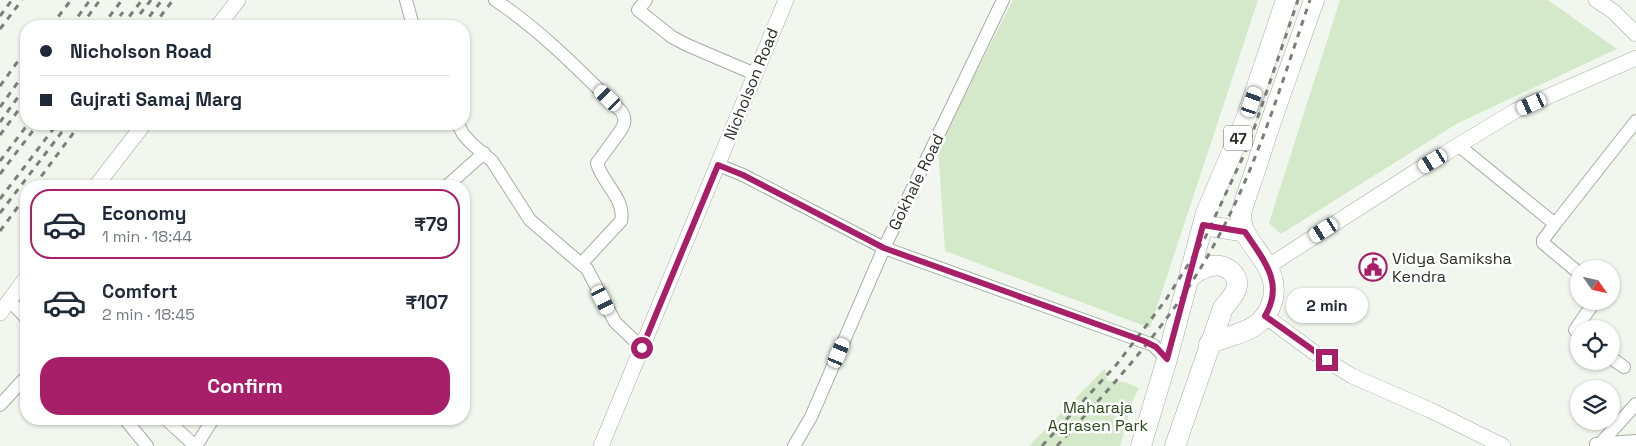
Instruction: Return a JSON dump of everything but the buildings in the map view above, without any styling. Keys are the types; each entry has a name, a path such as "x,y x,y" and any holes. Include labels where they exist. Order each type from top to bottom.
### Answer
{"main road":[{"name":"47","path":"1140,446 1167,359 1206,213 1246,119 1286,0"},
{"name":"47","path":"1265,316 1274,293 1272,279 1267,267 1245,232 1241,216 1268,127 1314,0"},
{"path":"1246,119 1268,127"},
{"path":"1203,225 1245,232"},
{"path":"1175,446 1223,308 1237,287 1236,278 1230,269 1216,265 1190,276"},
{"path":"1210,344 1248,330 1265,316"}],"street":[{"path":"223,20 238,0"},
{"path":"406,0 412,20"},
{"path":"495,0 552,45 624,115 622,130 597,163 620,204 623,212 621,221 582,263"},
{"path":"646,0 638,10 676,39 755,74"},
{"name":"Nicholson Road","path":"601,446 786,0"},
{"name":"Gokhale Road","path":"794,446 812,417 884,248 1003,0"},
{"path":"1596,0 1613,11 1636,34"},
{"path":"1267,267 1514,111 1636,58"},
{"path":"1570,266 1543,243 1542,240 1636,121"},
{"path":"101,180 139,130"},
{"path":"461,130 471,143 492,161 530,220 571,256 582,263 595,283 615,322 642,348"},
{"path":"1458,146 1555,224"},
{"path":"454,180 484,153"},
{"path":"718,165 738,173 884,248 1144,341 1156,347 1167,359"},
{"path":"20,286 5,306 20,315"},
{"path":"1265,316 1315,353 1352,376 1430,410 1503,446"},
{"path":"1620,364 1624,367"},
{"path":"0,405 20,383"},
{"path":"1596,445 1634,409"},
{"path":"130,425 146,446"},
{"path":"173,425 196,446 209,425"},
{"path":"1596,445 1636,441"}],"green space":[{"path":"1013,0 1258,0 1150,328 945,251 938,147"},
{"path":"1340,0 1548,0 1617,49 1458,123 1281,234 1269,223"},
{"name":"Maharaja Agrasen Park","path":"1105,368 1107,381 1125,382 1139,388 1130,406 1120,446 1029,446"}],"railway":[{"path":"0,16 12,0"},
{"path":"0,29 22,0"},
{"path":"56,20 71,0"},
{"path":"75,20 90,0"},
{"path":"85,20 100,0"},
{"path":"107,20 122,0"},
{"path":"127,20 142,0"},
{"path":"140,14 151,0"},
{"path":"147,20 162,0"},
{"path":"158,20 173,0"},
{"path":"1042,446 1117,364 1165,301 1205,238 1248,146 1298,0"},
{"path":"1057,446 1122,374 1162,324 1199,271 1215,243 1244,184 1256,154 1279,93 1310,0"},
{"path":"117,20 123,12"},
{"path":"0,86 20,58"},
{"path":"0,107 20,79"},
{"path":"0,122 20,94"},
{"path":"0,135 20,108"},
{"path":"0,161 23,130"},
{"path":"0,174 33,130"},
{"path":"0,199 52,130"},
{"path":"25,180 63,130"},
{"path":"38,180 76,130"},
{"path":"0,213 20,187"},
{"path":"0,231 20,204"}],"place":[{"name":"Vidya Samiksha Kendra","path":"1373,267"}],"route":[{"path":"642,348 718,165 733,170 884,248 1144,341 1156,347 1167,359 1203,225 1245,232 1267,267 1274,286 1270,307 1265,316 1327,360"}]}
